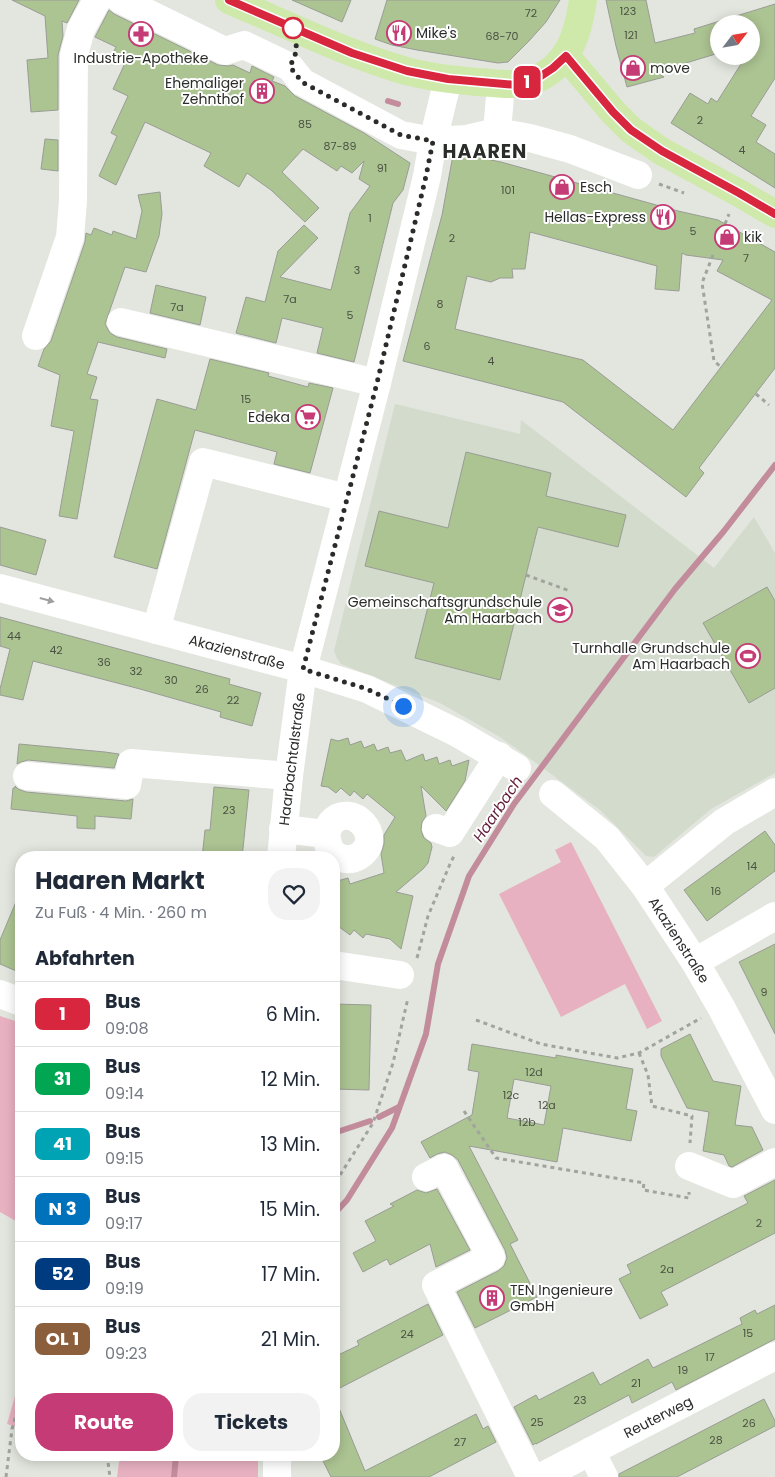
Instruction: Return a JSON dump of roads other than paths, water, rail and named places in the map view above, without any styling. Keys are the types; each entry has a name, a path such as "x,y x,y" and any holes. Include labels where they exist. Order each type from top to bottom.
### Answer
{"main road":[{"path":"229,0 352,53 407,71 448,79 517,85 535,80 553,68 566,56 579,26 583,0"},
{"path":"566,56 613,112 631,130 662,151 775,214"}],"street":[{"path":"36,336 70,237 73,201 74,55 81,29 97,0"},
{"path":"121,0 225,51 244,45 290,67 302,82 401,135 433,141 467,139 497,132 530,138 570,149 638,175"},
{"path":"244,45 256,11"},
{"path":"290,67 304,32"},
{"name":"Haarbachtalstraße","path":"282,851 303,669 377,383 448,79"},
{"path":"497,132 501,84"},
{"path":"121,322 377,383"},
{"path":"156,630 203,462 348,498"},
{"name":"Akazienstraße","path":"0,588 303,669 367,689 457,733 508,762 450,833 436,828"},
{"path":"27,776 127,785 131,763 289,776"},
{"path":"645,886 724,822 775,792"},
{"name":"Akazienstraße","path":"554,794 607,838 645,886 695,962 775,1110"},
{"path":"284,829 326,834"},
{"path":"695,962 775,916"},
{"path":"340,966 400,975"},
{"path":"0,994 15,1000"},
{"path":"688,1166 732,1184 775,1162"},
{"path":"426,1177 444,1168 491,1257 436,1285 531,1477"},
{"name":"Reuterweg","path":"541,1477 775,1356"},
{"path":"591,1452 604,1477"},
{"path":"277,1461 277,1477"}],"waterway":[{"name":"Haarbach","path":"388,101 398,104"},
{"name":"Haarbach","path":"340,1208 347,1200 392,1128 426,1034 438,964 469,876 514,804 675,589 724,531 775,465"},
{"path":"379,1117 399,1107"},
{"path":"340,1131 370,1121"},
{"name":"Haarbach","path":"174,1477 175,1461"}],"place":[{"name":"Mike's","path":"399,33"},
{"name":"Industrie-Apotheke","path":"141,34"},
{"name":"move","path":"633,68"},
{"name":"Ehemaliger Zehnthof","path":"262,91"},
{"name":"Esch","path":"562,187"},
{"name":"Hellas-Express","path":"663,217"},
{"name":"kik","path":"727,237"},
{"name":"Edeka","path":"308,417"},
{"name":"Gemeinschaftsgrundschule Am Haarbach","path":"560,610"},
{"name":"Turnhalle Grundschule Am Haarbach","path":"748,656"},
{"name":"TEN Ingenieure GmbH","path":"492,1298"}],"district":[{"name":"HAAREN","path":"485,151"}]}
